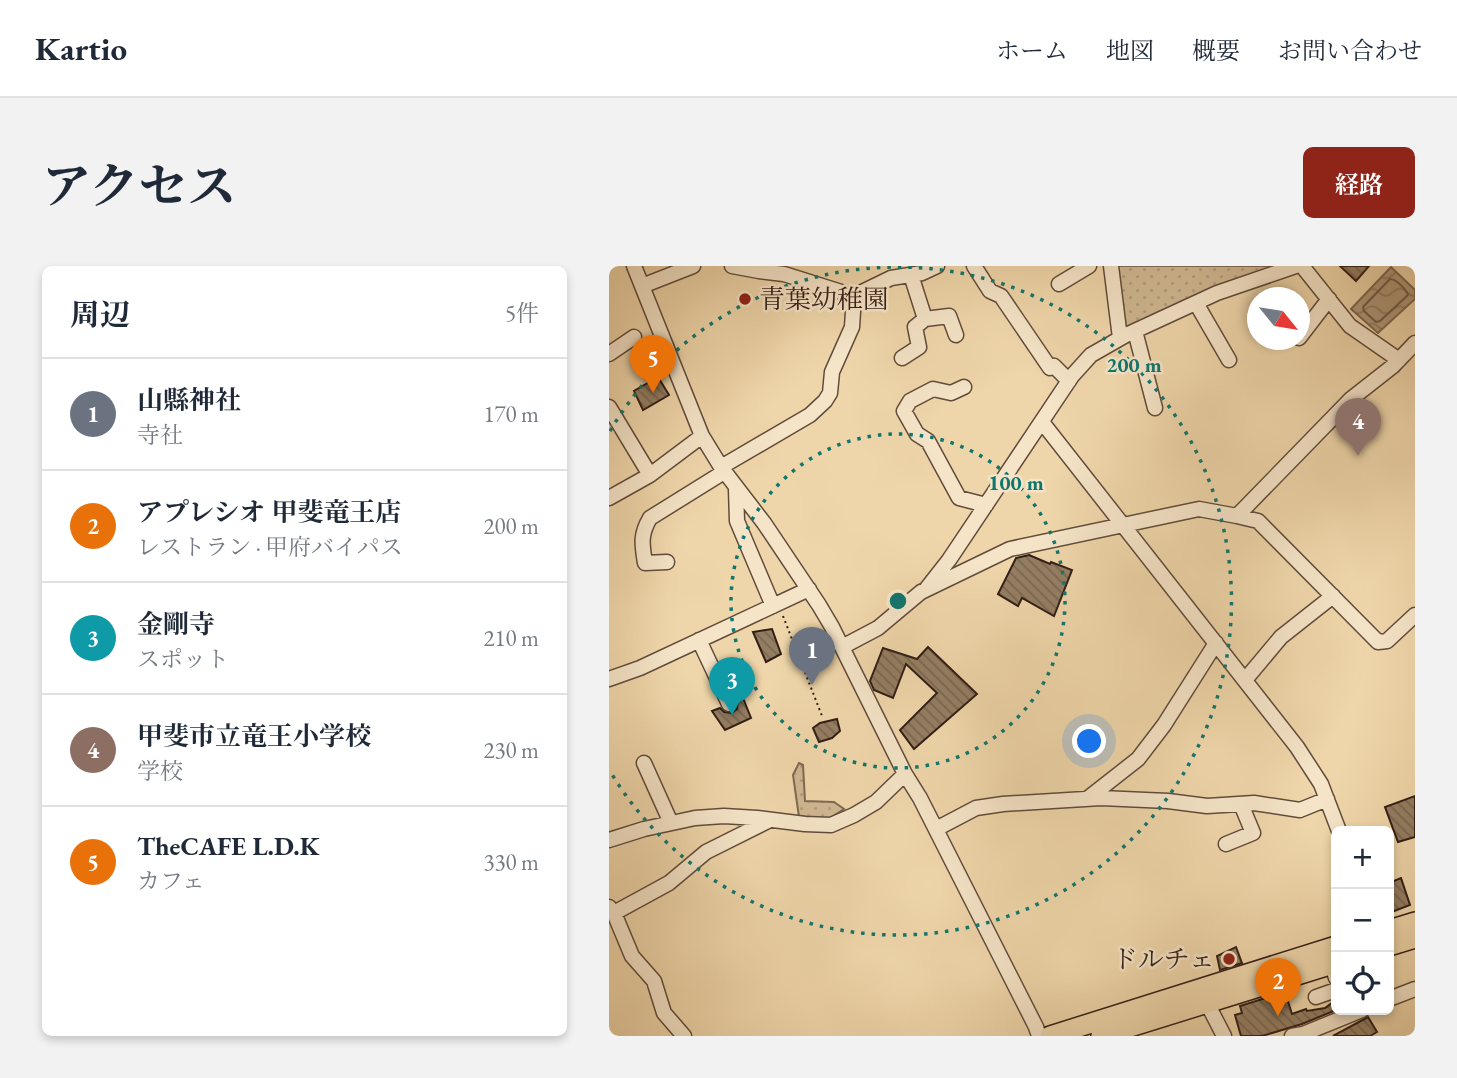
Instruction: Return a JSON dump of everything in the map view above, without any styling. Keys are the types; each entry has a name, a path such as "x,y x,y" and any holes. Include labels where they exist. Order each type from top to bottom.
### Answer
{"highway":[{"path":"1394,928 1415,922"},
{"path":"1394,944 1415,938"},
{"path":"1101,1036 1331,964"},
{"path":"1050,1036 1331,964"}],"street":[{"path":"634,266 702,436 736,489 764,523 809,589 842,647 1039,1036"},
{"path":"642,286 693,266"},
{"path":"732,266 785,274 854,296 891,278 922,273 937,266"},
{"path":"974,266 990,291 1001,296 1050,368 1054,366 1069,381"},
{"path":"1059,284 1089,266"},
{"path":"1111,266 1120,338"},
{"path":"927,589 1069,381 1091,355 1120,338 1217,293 1296,266"},
{"path":"1302,266 1350,326 1399,360"},
{"path":"911,275 925,319"},
{"path":"667,562 645,563 641,539 650,518 810,415 825,401 830,393 832,372 852,327 854,296"},
{"path":"1310,324 1329,299"},
{"path":"1196,303 1229,360"},
{"path":"902,358 919,347 915,327 925,319 949,316 956,335"},
{"path":"1135,331 1155,408"},
{"path":"609,354 634,337"},
{"path":"1237,516 1351,399 1393,366 1415,343"},
{"path":"964,387 951,393 933,389 910,401 904,411 917,434 928,441 959,498 986,505"},
{"path":"609,407 650,475"},
{"path":"1042,422 1297,747 1321,784 1337,826"},
{"path":"609,498 650,475 702,436"},
{"path":"736,489 737,521 775,605"},
{"path":"842,647 878,628 921,592 1010,549 1199,509 1258,521 1378,642 1387,640 1415,615"},
{"path":"609,680 809,589"},
{"path":"1245,680 1281,637 1333,596"},
{"path":"699,640 729,704"},
{"path":"1087,799 1138,759 1164,725 1216,643"},
{"path":"644,763 671,823"},
{"path":"609,840 671,823 724,816 831,825 876,802 905,774"},
{"path":"936,830 976,808 1003,804 1101,797 1207,806 1254,803 1300,810 1327,799"},
{"path":"1226,844 1253,833 1241,804"},
{"path":"684,1036 664,1013 654,981 632,957 612,910 669,883 706,852 770,820"},
{"path":"1394,997 1415,989"},
{"path":"1317,997 1331,992"},
{"path":"1207,1003 1224,1036"},
{"path":"1292,1036 1350,1015"}],"path":[{"path":"775,605 822,716"}],"shaded area":[{"path":"1113,266 1291,266 1122,335"},
{"path":"799,763 803,765 805,801 834,802 844,809 825,821 799,817 793,775"}],"water":[{"path":"1391,267 1415,290 1415,299 1378,333 1351,309"}],"building":[{"path":"1340,266 1369,266 1356,281"},
{"path":"658,377 669,395 643,410 634,391"},
{"path":"1029,555 1072,570 1054,616 1022,598 1018,606 998,594 1016,558"},
{"path":"772,629 781,654 766,662 753,632"},
{"path":"928,647 977,694 914,749 900,730 937,693 906,664 893,698 874,690 870,681 883,648 917,659"},
{"path":"743,698 751,718 725,730 712,711 720,708 724,712 732,713 737,709 738,700"},
{"path":"837,719 840,731 832,738 819,742 813,728 820,723"},
{"path":"1415,796 1415,837 1398,842 1385,807"},
{"path":"1401,878 1410,905 1394,911 1394,889 1394,881"},
{"name":"ドルチェ","path":"1236,947 1242,963 1220,970 1217,956"},
{"path":"1285,992 1292,1014 1306,1009 1325,1008 1331,1004 1331,1012 1262,1036 1241,1036 1235,1015 1242,1013 1240,1006"},
{"path":"1368,1017 1377,1032 1370,1036 1333,1036"}],"place":[{"name":"青葉幼稚園","path":"745,299"},
{"name":"TheCAFE L.D.K","path":"653,393"},
{"name":"甲斐市立竜王小学校","path":"1358,456"},
{"name":"山縣神社","path":"812,685"},
{"name":"金剛寺","path":"732,715"},
{"name":"ドルチェ","path":"1229,959"},
{"name":"アプレシオ 甲斐竜王店","path":"1278,1016"}]}
